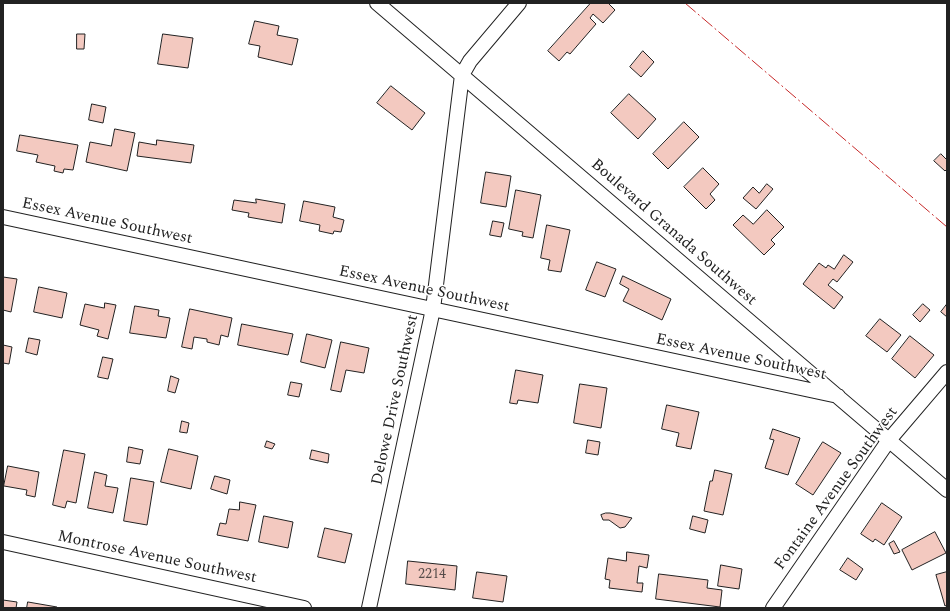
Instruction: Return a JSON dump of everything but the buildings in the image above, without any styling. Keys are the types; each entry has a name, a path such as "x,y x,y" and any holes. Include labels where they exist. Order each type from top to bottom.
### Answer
{"street":[{"name":"Boulevard Granada Southwest","path":"377,3 947,490"},
{"name":"Delowe Drive Southwest","path":"369,608 433,309 462,75 470,61 519,3"},
{"name":"Essex Avenue Southwest","path":"3,217 838,396"},
{"name":"Fontaine Avenue Southwest","path":"773,608 889,440 947,372"},
{"name":"Montrose Avenue Southwest","path":"3,542 304,608"}],"power":[{"path":"685,3 947,227"}]}
